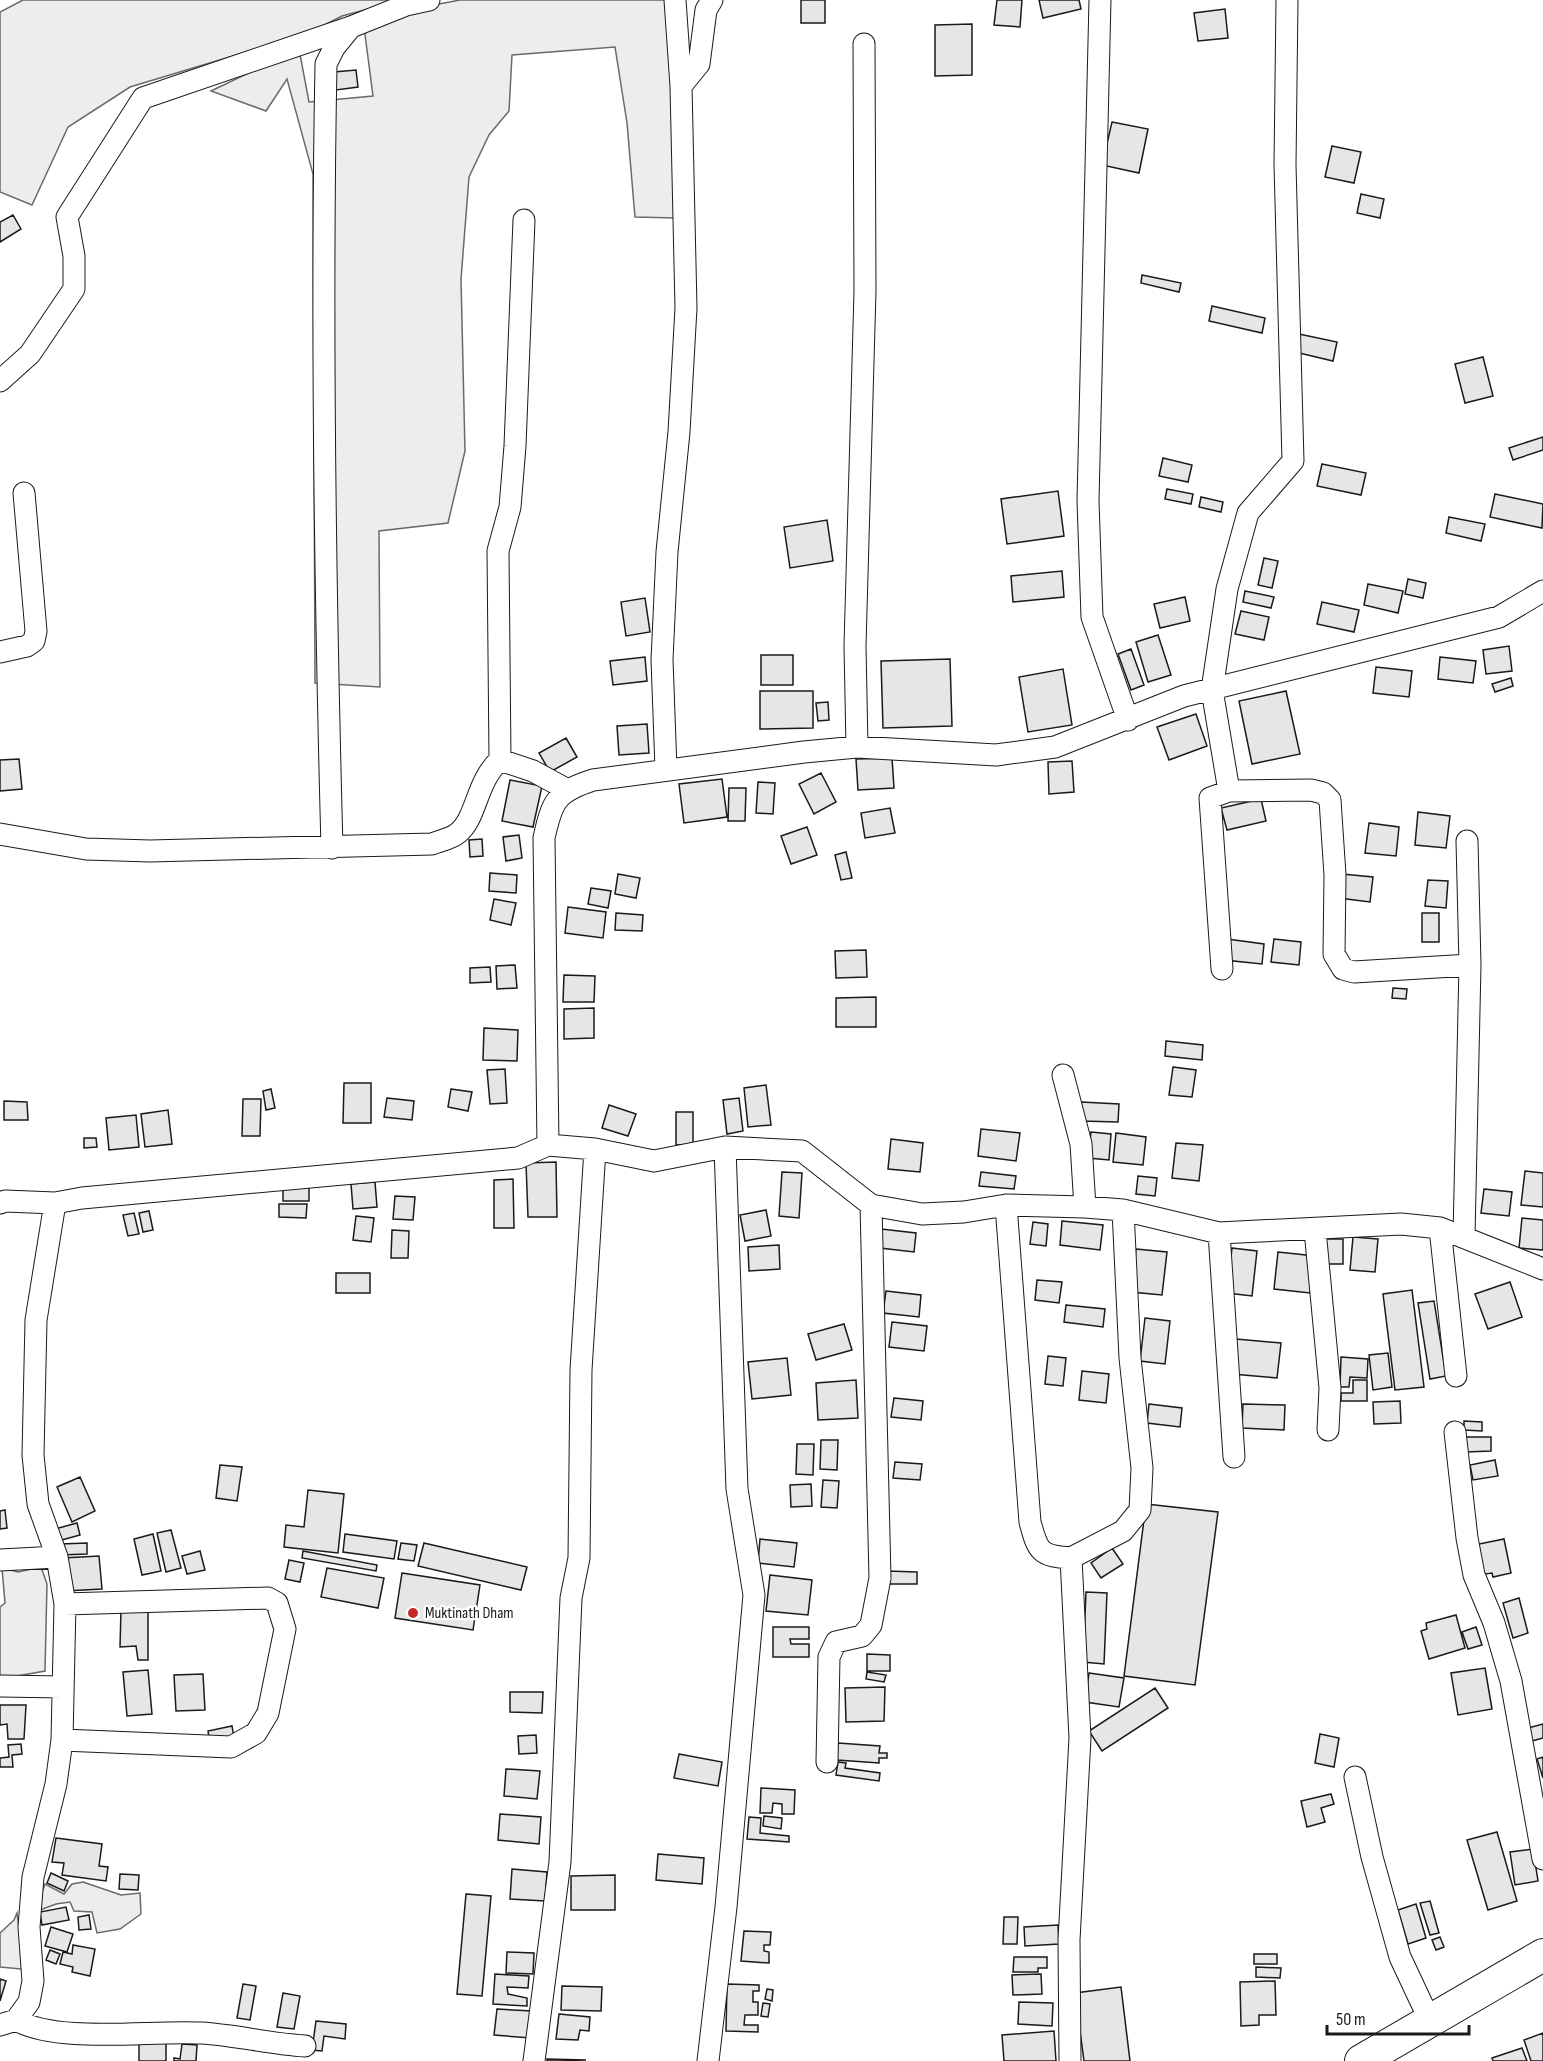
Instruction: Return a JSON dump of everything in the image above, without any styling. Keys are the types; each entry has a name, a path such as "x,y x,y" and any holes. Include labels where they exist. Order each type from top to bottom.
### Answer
{"highway":[{"path":"1361,2061 1543,1955"}],"street":[{"path":"0,381 30,354 74,289 74,256 68,217 143,98 351,27 406,5 429,0"},
{"path":"666,769 663,650 667,552 679,432 686,308 681,86 675,0"},
{"path":"681,86 699,64 706,10 712,0"},
{"path":"1100,0 1088,501 1092,617 1128,720"},
{"path":"1229,791 1212,690 1227,589 1248,513 1293,461 1285,165 1287,0"},
{"path":"332,848 325,601 323,240 326,64 334,48 351,27"},
{"path":"857,747 855,646 865,291 864,44"},
{"path":"0,834 86,849 150,851 432,844 458,833 470,817 488,771 500,760 498,551 510,507 515,446 524,220"},
{"path":"0,652 27,646 34,641 36,631 24,493"},
{"path":"548,1145 544,838 550,811 566,789 593,780 666,769 857,747 996,755 1055,747 1128,720 1158,705 1499,617 1543,591"},
{"path":"500,760 532,771 566,789"},
{"path":"1222,969 1210,798 1229,791 1311,790 1323,793 1330,800 1335,875 1332,944 1336,962 1343,969 1354,972 1470,965"},
{"path":"1464,1236 1470,965 1467,841"},
{"path":"1063,1076 1081,1144 1085,1207"},
{"path":"0,1203 55,1203 82,1197 518,1158 548,1145 595,1149 654,1161 725,1147 802,1151 871,1205 922,1214 964,1212 1006,1205 1085,1207 1123,1210 1219,1233 1401,1224 1440,1228 1464,1236 1520,1262 1543,1269"},
{"path":"708,2061 726,1906 754,1595 737,1489 725,1147"},
{"path":"534,2061 560,1862 570,1620 579,1558 581,1370 595,1149"},
{"path":"8,2022 29,2002 33,1981 29,1927 33,1877 56,1784 63,1740 65,1604 57,1557 38,1504 33,1455 36,1320 55,1203"},
{"path":"827,1762 829,1657 836,1642 862,1636 871,1625 880,1578 871,1205"},
{"path":"1006,1205 1030,1522 1036,1546 1048,1556 1071,1558 1124,1531 1140,1510 1142,1468 1130,1358 1123,1210"},
{"path":"1440,1228 1456,1376"},
{"path":"1315,1230 1330,1388 1328,1430"},
{"path":"1219,1233 1234,1457"},
{"path":"1455,1432 1467,1538 1474,1575 1494,1623 1511,1681 1543,1859"},
{"path":"0,1560 57,1557"},
{"path":"1070,2061 1069,1940 1080,1738 1071,1558"},
{"path":"63,1740 231,1747 256,1733 268,1713 285,1629 277,1604 268,1598 65,1604"},
{"path":"0,1686 63,1687"},
{"path":"1355,1777 1372,1857 1401,1958 1430,2021"},
{"path":"8,2022 54,2033 220,2034 267,2043 305,2046"}],"shaded area":[{"path":"23,0 402,0 342,16 309,33 130,87 68,127 32,205 0,192 0,12"},
{"path":"460,0 669,0 676,218 635,217 627,123 615,47 512,55 509,111 489,135 469,177 461,279 465,451 448,523 379,531 380,687 315,683 313,174 287,79 266,111 211,91 299,49 309,102 373,96 364,27 418,8"},
{"path":"41,1567 47,1584 45,1671 0,1679 0,1607 5,1603 2,1568 18,1572"},
{"path":"83,1882 121,1895 140,1893 141,1914 120,1929 97,1933 92,1912 74,1911 70,1902 56,1904 35,1912 45,1884 64,1894 72,1884"},
{"path":"17,1913 24,1967 21,1969 0,1967 0,1933 14,1920"}],"building":[{"path":"801,0 825,0 825,23 801,23"},
{"path":"997,0 1022,0 1020,27 994,25"},
{"path":"1039,0 1079,0 1081,9 1043,18"},
{"path":"1225,9 1228,38 1198,41 1194,13"},
{"path":"972,24 972,75 935,76 935,25"},
{"path":"356,70 358,87 336,90 334,72"},
{"path":"1112,122 1148,129 1139,173 1102,165"},
{"path":"1332,146 1361,152 1354,183 1325,177"},
{"path":"1361,194 1384,199 1380,218 1357,213"},
{"path":"13,215 21,229 0,242 0,222"},
{"path":"1142,275 1181,283 1179,292 1141,283"},
{"path":"1212,306 1265,318 1262,333 1209,321"},
{"path":"1299,334 1337,342 1333,361 1295,352"},
{"path":"1483,357 1493,396 1465,403 1455,364"},
{"path":"1543,437 1543,450 1513,460 1509,448"},
{"path":"1163,458 1192,465 1188,482 1159,476"},
{"path":"1322,464 1366,473 1361,495 1317,486"},
{"path":"1167,489 1193,494 1191,504 1165,499"},
{"path":"1058,491 1064,536 1007,544 1001,499"},
{"path":"1495,494 1543,504 1542,528 1490,517"},
{"path":"1201,497 1223,502 1221,512 1199,507"},
{"path":"1449,517 1485,524 1481,541 1446,533"},
{"path":"827,520 833,561 790,568 784,527"},
{"path":"1264,558 1278,561 1272,588 1258,585"},
{"path":"1062,571 1064,597 1013,602 1011,576"},
{"path":"1408,579 1426,583 1423,598 1405,594"},
{"path":"1368,584 1403,591 1398,613 1364,605"},
{"path":"1245,591 1274,597 1271,608 1243,602"},
{"path":"1185,597 1190,621 1160,628 1154,604"},
{"path":"645,598 650,632 626,636 621,602"},
{"path":"1322,602 1359,610 1354,632 1317,624"},
{"path":"1241,611 1269,617 1264,640 1235,634"},
{"path":"1158,635 1171,675 1148,682 1136,642"},
{"path":"1509,646 1512,671 1486,674 1483,650"},
{"path":"1131,649 1144,685 1131,690 1118,654"},
{"path":"761,655 793,655 793,685 761,685"},
{"path":"645,657 647,681 613,685 610,661"},
{"path":"1440,657 1476,661 1473,683 1438,679"},
{"path":"950,659 952,726 883,728 881,661"},
{"path":"1376,667 1412,671 1409,697 1373,693"},
{"path":"1063,669 1072,725 1028,732 1019,677"},
{"path":"1511,678 1513,686 1495,692 1492,684"},
{"path":"760,691 813,691 813,728 760,729"},
{"path":"1286,691 1300,754 1252,764 1239,701"},
{"path":"828,702 829,720 818,721 816,703"},
{"path":"1196,714 1207,746 1169,760 1157,727"},
{"path":"647,724 649,753 619,755 617,726"},
{"path":"566,738 577,757 550,772 539,753"},
{"path":"892,758 894,788 858,790 856,759"},
{"path":"19,759 22,789 0,791 0,760"},
{"path":"1072,761 1074,792 1049,794 1048,762"},
{"path":"821,773 836,802 814,814 799,784"},
{"path":"722,779 727,817 684,823 679,784"},
{"path":"510,780 542,786 533,827 502,821"},
{"path":"758,782 775,783 773,814 756,813"},
{"path":"729,788 746,788 745,821 728,821"},
{"path":"1261,799 1266,821 1227,830 1221,808"},
{"path":"890,808 895,833 865,838 861,813"},
{"path":"1418,812 1450,816 1446,848 1415,845"},
{"path":"1369,823 1399,827 1396,856 1365,853"},
{"path":"807,827 817,855 791,864 781,836"},
{"path":"519,835 522,858 506,861 503,837"},
{"path":"482,839 483,856 470,857 469,840"},
{"path":"846,852 852,878 841,880 835,855"},
{"path":"490,873 517,875 516,893 489,891"},
{"path":"618,874 640,878 636,898 615,894"},
{"path":"1342,874 1373,877 1370,902 1339,898"},
{"path":"1428,880 1448,881 1446,908 1425,906"},
{"path":"591,888 611,891 608,908 588,904"},
{"path":"494,899 516,903 511,925 490,920"},
{"path":"568,907 606,912 603,938 565,933"},
{"path":"616,913 643,915 642,931 615,930"},
{"path":"1422,913 1439,913 1439,942 1422,942"},
{"path":"1227,939 1264,944 1262,964 1224,960"},
{"path":"1274,939 1301,942 1299,965 1271,962"},
{"path":"866,950 867,977 836,978 835,951"},
{"path":"515,965 517,988 497,989 496,966"},
{"path":"490,967 491,982 470,983 470,968"},
{"path":"564,975 595,976 594,1002 563,1002"},
{"path":"1393,988 1407,989 1406,999 1392,998"},
{"path":"876,997 876,1027 836,1027 836,998"},
{"path":"594,1008 594,1038 564,1039 564,1009"},
{"path":"484,1028 518,1030 517,1061 483,1060"},
{"path":"1166,1041 1203,1045 1202,1060 1165,1056"},
{"path":"1173,1067 1196,1070 1192,1097 1169,1095"},
{"path":"505,1069 507,1103 490,1104 487,1070"},
{"path":"344,1083 371,1083 371,1123 343,1123"},
{"path":"766,1085 771,1125 748,1127 744,1088"},
{"path":"271,1089 275,1108 266,1110 263,1091"},
{"path":"451,1089 472,1092 468,1111 448,1107"},
{"path":"387,1098 414,1101 412,1120 384,1117"},
{"path":"739,1098 743,1131 727,1134 723,1100"},
{"path":"243,1099 261,1099 260,1136 242,1136"},
{"path":"4,1101 27,1102 28,1120 4,1120"},
{"path":"1081,1102 1119,1104 1118,1122 1081,1121"},
{"path":"609,1105 636,1114 628,1136 602,1128"},
{"path":"168,1110 172,1144 145,1147 141,1114"},
{"path":"676,1112 693,1112 693,1145 676,1145"},
{"path":"136,1115 139,1147 109,1150 106,1118"},
{"path":"981,1129 1020,1133 1016,1161 978,1156"},
{"path":"1091,1132 1111,1134 1109,1160 1088,1158"},
{"path":"1116,1133 1146,1137 1143,1165 1113,1162"},
{"path":"84,1138 96,1138 97,1147 84,1148"},
{"path":"891,1139 923,1143 920,1172 888,1169"},
{"path":"1176,1143 1203,1145 1199,1181 1172,1178"},
{"path":"556,1162 557,1217 528,1217 526,1163"},
{"path":"1525,1171 1543,1173 1543,1207 1521,1205"},
{"path":"782,1172 802,1173 799,1218 779,1216"},
{"path":"981,1172 1016,1176 1014,1189 979,1186"},
{"path":"1138,1176 1157,1178 1155,1196 1136,1194"},
{"path":"513,1179 514,1228 494,1228 494,1180"},
{"path":"375,1182 377,1207 353,1209 351,1184"},
{"path":"309,1185 309,1201 283,1201 283,1186"},
{"path":"1484,1189 1512,1192 1509,1216 1481,1213"},
{"path":"395,1196 415,1197 413,1220 393,1219"},
{"path":"279,1204 307,1204 306,1218 279,1217"},
{"path":"766,1210 771,1236 745,1241 740,1215"},
{"path":"149,1211 153,1230 143,1232 139,1213"},
{"path":"134,1213 139,1234 128,1236 123,1215"},
{"path":"356,1216 374,1218 371,1242 353,1240"},
{"path":"1522,1218 1543,1220 1543,1250 1519,1248"},
{"path":"1062,1221 1103,1225 1100,1250 1060,1245"},
{"path":"1033,1222 1048,1224 1046,1246 1030,1244"},
{"path":"881,1229 916,1233 914,1252 880,1248"},
{"path":"392,1230 409,1231 408,1258 391,1258"},
{"path":"1353,1237 1378,1239 1375,1272 1350,1270"},
{"path":"1323,1239 1343,1239 1343,1264 1324,1264"},
{"path":"779,1245 780,1269 749,1271 748,1247"},
{"path":"1232,1248 1257,1251 1252,1296 1227,1293"},
{"path":"1136,1249 1167,1252 1162,1295 1131,1292"},
{"path":"1278,1252 1315,1256 1310,1293 1274,1289"},
{"path":"336,1273 370,1273 370,1293 336,1293"},
{"path":"1037,1280 1062,1282 1059,1303 1035,1300"},
{"path":"1510,1282 1522,1317 1488,1329 1475,1294"},
{"path":"1412,1290 1424,1387 1395,1390 1383,1294"},
{"path":"886,1291 921,1295 919,1317 883,1313"},
{"path":"1434,1301 1446,1376 1430,1379 1418,1303"},
{"path":"1066,1305 1105,1309 1103,1327 1064,1322"},
{"path":"1145,1318 1170,1321 1165,1364 1140,1361"},
{"path":"892,1322 927,1326 924,1351 889,1347"},
{"path":"844,1324 852,1350 816,1360 808,1334"},
{"path":"1236,1339 1281,1343 1277,1378 1232,1374"},
{"path":"1388,1353 1392,1387 1373,1390 1369,1355"},
{"path":"1048,1356 1066,1358 1063,1386 1045,1384"},
{"path":"1341,1357 1368,1359 1367,1378 1350,1377 1349,1387 1340,1387"},
{"path":"787,1358 791,1395 752,1399 748,1362"},
{"path":"1082,1371 1109,1374 1106,1403 1079,1400"},
{"path":"856,1380 858,1418 818,1420 816,1383"},
{"path":"1353,1380 1367,1380 1367,1401 1341,1401 1341,1393 1353,1393"},
{"path":"894,1398 923,1401 921,1420 891,1417"},
{"path":"1400,1401 1401,1423 1374,1424 1373,1402"},
{"path":"1149,1404 1182,1408 1180,1427 1147,1423"},
{"path":"1243,1404 1285,1405 1284,1430 1242,1428"},
{"path":"1464,1421 1482,1422 1482,1431 1464,1430"},
{"path":"1466,1437 1491,1437 1491,1451 1466,1452"},
{"path":"821,1440 838,1440 837,1470 820,1469"},
{"path":"797,1444 814,1444 813,1475 796,1474"},
{"path":"1495,1460 1498,1476 1473,1480 1470,1465"},
{"path":"895,1462 922,1464 920,1480 893,1478"},
{"path":"220,1465 242,1467 237,1501 216,1498"},
{"path":"80,1477 95,1511 72,1522 57,1487"},
{"path":"823,1480 839,1481 837,1508 821,1507"},
{"path":"811,1484 812,1506 791,1507 790,1485"},
{"path":"308,1490 344,1494 338,1553 284,1547 286,1525 304,1527"},
{"path":"1146,1504 1218,1512 1195,1685 1124,1676"},
{"path":"5,1510 7,1528 0,1529 0,1511"},
{"path":"77,1523 80,1535 58,1541 55,1529"},
{"path":"171,1530 181,1568 166,1572 157,1533"},
{"path":"153,1534 161,1571 142,1575 134,1539"},
{"path":"345,1534 397,1541 394,1559 343,1552"},
{"path":"760,1539 797,1543 794,1567 758,1563"},
{"path":"1504,1539 1511,1573 1493,1577 1492,1573 1479,1575 1474,1545"},
{"path":"87,1543 87,1554 60,1555 60,1544"},
{"path":"401,1543 417,1545 414,1561 398,1559"},
{"path":"424,1543 527,1567 521,1590 418,1566"},
{"path":"1112,1548 1123,1564 1101,1578 1091,1563"},
{"path":"200,1551 205,1570 187,1574 182,1556"},
{"path":"303,1551 377,1565 376,1571 302,1558"},
{"path":"99,1556 102,1589 65,1591 62,1558"},
{"path":"289,1560 304,1563 300,1582 285,1579"},
{"path":"327,1568 384,1578 378,1608 321,1597"},
{"path":"887,1571 917,1572 917,1584 886,1584"},
{"path":"402,1573 480,1585 473,1630 395,1618"},
{"path":"770,1575 812,1580 808,1615 766,1611"},
{"path":"1086,1592 1107,1593 1104,1664 1083,1662"},
{"path":"1519,1598 1528,1633 1513,1638 1503,1603"},
{"path":"121,1610 148,1610 148,1660 138,1660 136,1646 120,1647"},
{"path":"1456,1615 1465,1648 1429,1659 1421,1631 1427,1629 1426,1623"},
{"path":"773,1627 809,1627 809,1639 790,1639 791,1644 809,1644 809,1657 773,1657"},
{"path":"1476,1627 1482,1645 1468,1649 1462,1632"},
{"path":"867,1654 890,1655 890,1671 867,1671"},
{"path":"1485,1668 1492,1709 1458,1715 1451,1673"},
{"path":"148,1670 152,1714 127,1716 123,1672"},
{"path":"867,1672 886,1675 884,1682 866,1679"},
{"path":"1089,1673 1124,1678 1119,1707 1085,1702"},
{"path":"203,1674 205,1710 176,1711 174,1675"},
{"path":"885,1687 884,1721 846,1722 845,1688"},
{"path":"1155,1688 1168,1708 1102,1751 1089,1731"},
{"path":"510,1692 543,1692 542,1713 510,1712"},
{"path":"0,1705 26,1705 24,1739 8,1739 7,1724 0,1725"},
{"path":"1543,1724 1543,1738 1532,1741 1528,1728"},
{"path":"232,1726 234,1738 210,1743 208,1731"},
{"path":"1320,1734 1339,1738 1334,1767 1315,1763"},
{"path":"536,1735 537,1753 519,1754 518,1736"},
{"path":"838,1743 880,1746 879,1753 887,1753 887,1758 879,1758 879,1763 837,1760"},
{"path":"21,1744 22,1754 12,1755 13,1767 0,1767 0,1758 9,1757 8,1745"},
{"path":"679,1754 722,1762 718,1786 674,1778"},
{"path":"1543,1757 1543,1778 1537,1759"},
{"path":"838,1762 846,1763 845,1768 880,1773 879,1781 836,1775"},
{"path":"506,1769 540,1771 537,1799 504,1796"},
{"path":"761,1788 795,1790 794,1814 782,1814 782,1804 773,1803 772,1813 760,1813"},
{"path":"1331,1794 1334,1804 1321,1808 1325,1822 1307,1827 1301,1801"},
{"path":"500,1814 541,1817 539,1844 498,1840"},
{"path":"764,1816 782,1818 781,1829 763,1826"},
{"path":"749,1817 761,1818 760,1833 789,1836 789,1842 747,1839"},
{"path":"1497,1832 1517,1901 1488,1910 1467,1840"},
{"path":"56,1838 102,1844 99,1866 108,1867 106,1881 62,1875 64,1863 52,1862"},
{"path":"1533,1849 1538,1881 1515,1885 1510,1852"},
{"path":"658,1854 704,1858 702,1884 656,1880"},
{"path":"512,1869 547,1872 545,1901 510,1899"},
{"path":"51,1873 68,1881 64,1891 47,1883"},
{"path":"120,1874 139,1875 138,1890 119,1889"},
{"path":"615,1875 615,1910 571,1910 571,1876"},
{"path":"466,1894 491,1896 482,1996 457,1994"},
{"path":"1430,1901 1439,1933 1430,1935 1420,1903"},
{"path":"1416,1904 1426,1938 1408,1944 1398,1910"},
{"path":"66,1907 69,1920 42,1925 40,1912"},
{"path":"89,1915 91,1929 79,1930 78,1917"},
{"path":"1004,1917 1018,1917 1017,1944 1003,1944"},
{"path":"1058,1925 1059,1944 1025,1946 1024,1927"},
{"path":"51,1927 73,1934 67,1952 45,1946"},
{"path":"744,1931 771,1932 770,1945 764,1945 764,1951 769,1952 769,1963 741,1961"},
{"path":"1440,1937 1444,1947 1436,1950 1432,1940"},
{"path":"73,1945 95,1949 90,1976 72,1972 73,1967 60,1964 63,1952 72,1954"},
{"path":"50,1950 60,1954 56,1964 46,1960"},
{"path":"507,1952 534,1953 533,1974 506,1973"},
{"path":"1254,1954 1277,1954 1277,1964 1254,1964"},
{"path":"1014,1957 1047,1957 1047,1968 1038,1968 1038,1972 1013,1972"},
{"path":"1256,1967 1281,1968 1280,1978 1256,1977"},
{"path":"495,1974 529,1976 528,1988 507,1987 508,1994 527,1998 527,2006 493,2004"},
{"path":"1041,1974 1042,1994 1013,1995 1012,1975"},
{"path":"0,1979 6,1981 0,2001"},
{"path":"1275,1981 1276,2015 1259,2015 1259,2025 1241,2026 1240,1982"},
{"path":"243,1984 256,1986 250,2020 237,2018"},
{"path":"727,1984 759,1985 759,1991 753,1991 753,2002 758,2002 758,2015 745,2015 744,2025 758,2025 758,2032 726,2031"},
{"path":"562,1986 602,1987 601,2011 561,2010"},
{"path":"1121,1987 1130,2061 1084,2061 1075,1993"},
{"path":"767,1989 773,1990 772,2001 765,1999"},
{"path":"283,1993 300,1996 294,2029 277,2027"},
{"path":"1019,2002 1053,2003 1052,2026 1018,2024"},
{"path":"763,2003 770,2004 768,2017 761,2016"},
{"path":"497,2009 532,2011 530,2038 494,2035"},
{"path":"559,2014 590,2017 589,2031 580,2030 578,2040 556,2039"},
{"path":"316,2021 346,2024 345,2039 324,2036 322,2051 312,2050"},
{"path":"1054,2031 1056,2061 1004,2061 1002,2035"},
{"path":"1543,2033 1543,2061 1531,2061 1524,2040"},
{"path":"166,2034 166,2061 139,2061 139,2040"},
{"path":"182,2044 197,2045 196,2061 174,2061 174,2058 180,2059"},
{"path":"1522,2048 1527,2061 1493,2061 1492,2058"},
{"path":"547,2059 586,2060 547,2061"}],"place":[{"name":"Muktinath Dham","path":"413,1613"}]}
